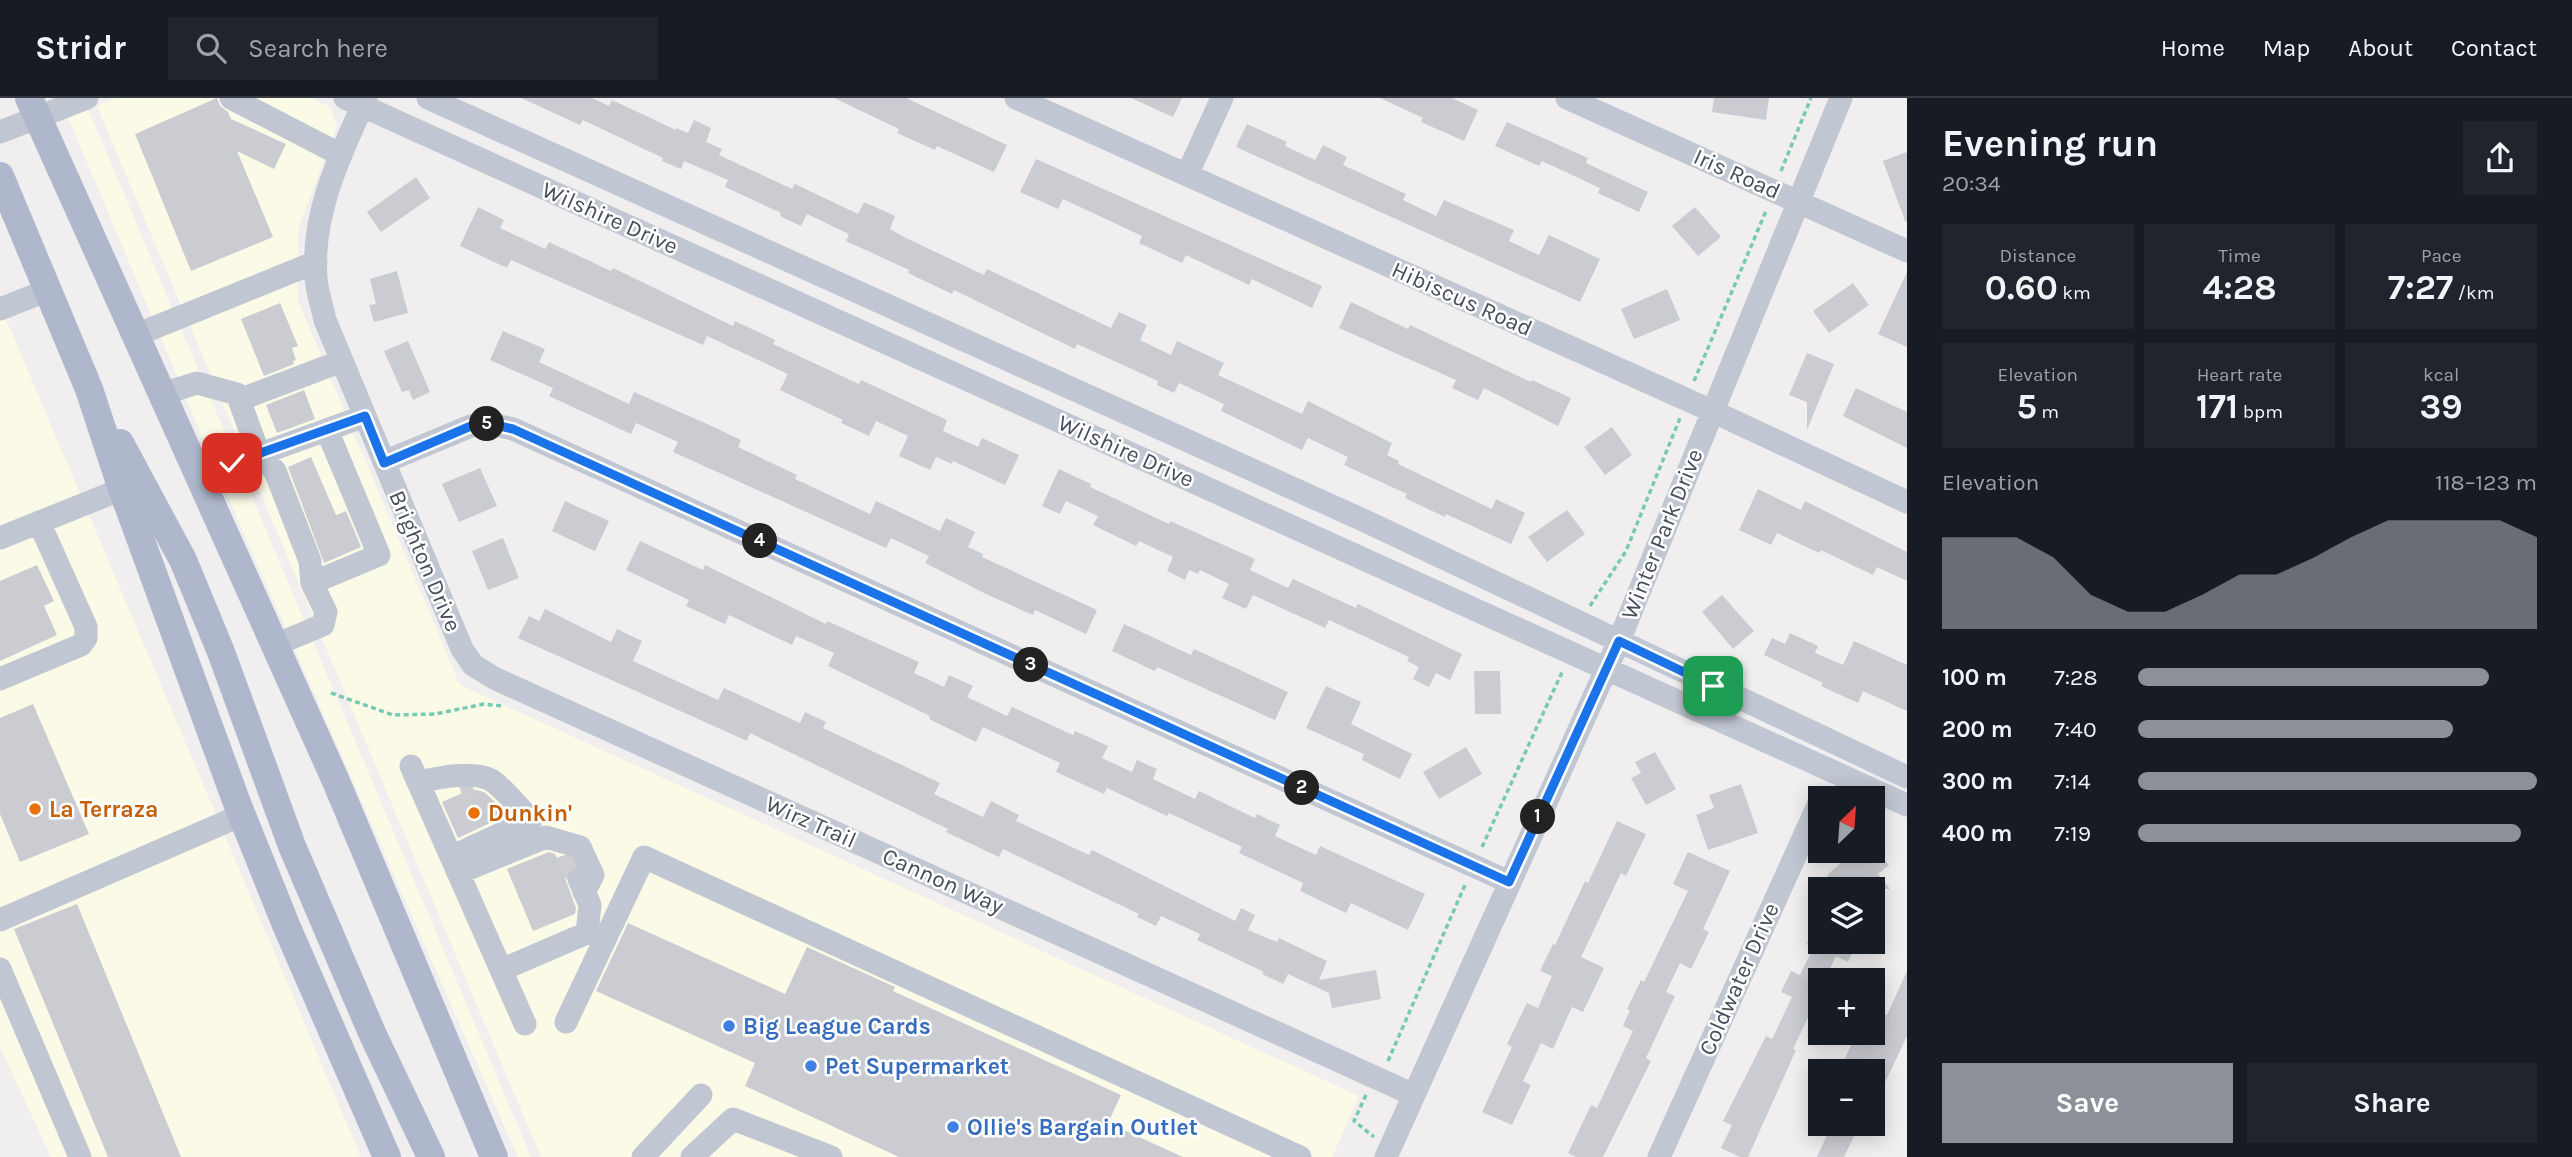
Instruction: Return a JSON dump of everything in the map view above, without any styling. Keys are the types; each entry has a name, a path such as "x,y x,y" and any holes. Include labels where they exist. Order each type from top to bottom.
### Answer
{"main road":[{"path":"34,107 335,779 494,1157"},
{"path":"0,176 132,485 242,815 286,925 387,1157"},
{"path":"132,485 183,560 221,652 292,846 373,1035 431,1157"}],"street":[{"path":"0,132 34,107 87,98"},
{"path":"231,98 341,155"},
{"name":"Wilshire Drive","path":"428,98 1363,520 1907,777"},
{"name":"Hibiscus Road","path":"1016,98 1712,411 1907,502"},
{"path":"1187,174 1222,98"},
{"name":"Iris Road","path":"1567,98 1907,251"},
{"name":"Winter Park Drive","path":"1386,1157 1619,641 1840,98"},
{"name":"Brighton Drive","path":"358,101 319,218 316,279 326,320 342,361 462,649 473,665"},
{"name":"Wilshire Drive","path":"358,101 1907,805"},
{"path":"136,335 316,262"},
{"path":"0,309 47,290"},
{"path":"959,376 971,343"},
{"path":"239,400 342,361"},
{"path":"162,394 197,383 237,394 259,454 275,471 310,561 312,583 326,612 323,625 275,645"},
{"path":"199,476 365,416"},
{"path":"384,463 471,426 491,424 513,429 1509,882"},
{"path":"312,583 379,555 327,430"},
{"path":"0,538 132,485"},
{"path":"1351,552 1363,520"},
{"path":"0,679 81,645 86,638 86,627 39,522"},
{"name":"Cannon Way","path":"473,665 506,683 1414,1095"},
{"name":"Coldwater Drive","path":"1827,786 1844,748"},
{"path":"422,775 479,776 474,785"},
{"path":"422,775 474,785 531,820 454,865"},
{"path":"422,775 454,865 525,1024"},
{"path":"0,920 242,815"},
{"name":"Coldwater Drive","path":"1659,1157 1808,828"},
{"path":"454,865 546,837 564,847 580,847 593,875 582,886 590,905 596,936"},
{"path":"566,1022 596,936 644,857 1300,1157"},
{"path":"501,970 596,936"},
{"path":"0,969 80,1157"},
{"path":"643,1157 701,1095"},
{"path":"692,1157 733,1119 831,1157"}],"path":[{"path":"1780,173 1811,98"},
{"path":"1692,386 1769,204"},
{"path":"1587,610 1626,551 1682,412"},
{"path":"1479,853 1550,694 1567,663"},
{"path":"331,693 393,715 435,715 484,704 506,707"},
{"path":"1385,1066 1470,874"},
{"path":"1367,1093 1353,1121 1373,1137"}],"shaded area":[{"path":"116,98 311,98 330,107 337,126 298,229 298,301 460,685 1359,1096 1332,1157 541,1157 97,106"},
{"path":"88,109 531,1157 518,1157 220,479 68,117"},
{"path":"0,305 361,1157 51,1157 0,1047"}],"building":[{"path":"217,98 231,119 286,144 274,169 237,151 273,237 191,271 135,134"},
{"path":"521,98 592,98 609,106 612,100 688,133 694,120 711,128 706,142 722,149 719,155 792,189 795,184 858,214 864,202 895,216 890,229 904,237 984,275 987,269 1111,328 1119,312 1147,325 1140,340 1171,355 1177,341 1224,363 1218,375 1302,414 1308,401 1392,443 1387,455 1399,461 1398,464 1492,509 1496,499 1525,513 1511,544 1446,514 1445,517 1405,498 1407,494 1344,465 1348,457 1308,438 1302,450 1221,411 1224,404 1179,383 1174,393 1157,385 1158,381 1077,344 1075,349 954,290 952,294 908,273 909,270 846,241 849,234 807,214 801,226 780,216 781,213 725,187 728,180 684,161 681,169 583,120 580,125"},
{"path":"834,98 906,98 1007,145 994,172 937,146 935,150 897,133 899,129"},
{"path":"1131,98 1182,98 1173,117"},
{"path":"1380,98 1452,98 1478,110 1464,141 1421,122 1423,118"},
{"path":"1714,98 1769,98 1766,120 1712,112"},
{"path":"1507,122 1588,158 1586,163 1648,192 1639,212 1598,193 1600,188 1542,161 1539,166 1495,146"},
{"path":"1247,124 1287,142 1285,146 1315,160 1323,145 1347,157 1343,165 1406,194 1403,200 1436,216 1444,200 1514,230 1509,241 1539,255 1549,235 1600,259 1580,302 1236,147"},
{"path":"1907,152 1907,221 1905,221 1883,161"},
{"path":"1036,159 1322,286 1312,308 1252,279 1249,285 1186,255 1182,263 1139,243 1142,236 1063,199 1058,209 1020,192"},
{"path":"416,177 430,198 381,232 367,212"},
{"path":"478,207 504,220 500,228 545,249 549,242 611,271 613,268 733,326 735,321 775,340 773,344 859,384 861,380 947,420 943,431 978,447 982,438 1019,455 1005,485 953,461 952,464 936,457 930,470 899,456 908,436 876,421 869,436 841,423 843,420 780,390 788,374 707,336 703,345 511,260 507,268 460,246"},
{"path":"1695,207 1721,237 1698,256 1672,226"},
{"path":"397,271 408,313 374,322 369,305 376,304 370,279"},
{"path":"1907,272 1907,347 1878,334"},
{"path":"1853,283 1869,305 1829,333 1813,311"},
{"path":"1667,289 1680,320 1634,339 1621,309"},
{"path":"1351,302 1408,329 1410,325 1571,398 1558,426 1484,388 1478,400 1452,388 1456,380 1339,328"},
{"path":"280,303 298,346 292,348 296,360 293,361 294,364 264,376 241,319"},
{"path":"503,331 545,349 539,362 629,404 634,392 705,423 741,440 738,447 797,475 795,479 870,514 876,501 940,531 946,518 975,532 968,547 983,554 982,557 1097,610 1086,634 1035,610 1033,615 986,594 925,563 929,556 891,538 886,548 673,452 678,442 636,423 631,434 549,396 553,388 490,360"},
{"path":"408,341 430,392 413,400 409,390 402,392 384,351"},
{"path":"1807,353 1834,364 1807,430 1807,402 1789,395"},
{"path":"1856,388 1907,412 1907,448 1843,416"},
{"path":"304,390 315,419 277,433 266,405"},
{"path":"1612,427 1632,455 1605,475 1584,447"},
{"path":"311,457 336,515 346,511 361,547 324,563 288,467"},
{"path":"480,468 497,506 459,522 442,484"},
{"path":"1059,469 1091,484 1090,487 1169,524 1170,521 1255,559 1250,570 1288,588 1293,579 1356,608 1358,604 1462,654 1450,680 1436,673 1429,687 1413,679 1419,667 1407,661 1409,657 1329,620 1325,628 1253,595 1246,609 1222,598 1229,584 1200,570 1198,574 1189,570 1185,580 1167,571 1173,557 1139,541 1136,546 1093,525 1098,516 1066,501 1060,514 1042,506"},
{"path":"1758,489 1801,510 1805,501 1907,552 1907,581 1877,567 1873,575 1777,533 1771,545 1739,530"},
{"path":"565,501 609,521 595,551 552,531"},
{"path":"1567,510 1585,534 1547,562 1528,537"},
{"path":"503,538 519,578 488,590 472,551"},
{"path":"640,541 703,570 705,565 826,624 827,621 919,662 914,673 944,687 949,675 973,686 967,697 1007,716 1012,707 1073,735 1075,731 1108,746 1102,758 1132,772 1137,760 1157,769 1153,779 1195,799 1199,791 1255,818 1257,814 1280,825 1275,836 1316,855 1320,846 1425,894 1408,930 1351,903 1346,913 1300,891 1303,883 1239,853 1242,847 1107,788 1104,794 1056,772 1060,763 983,727 976,742 929,719 930,716 828,666 834,653 796,636 792,645 729,615 725,624 686,606 689,600 626,570"},
{"path":"37,565 54,601 44,606 57,635 0,661 0,581"},
{"path":"1722,595 1754,631 1733,649 1702,612"},
{"path":"545,609 611,642 617,629 642,641 633,661 718,700 724,688 800,723 805,712 826,722 823,728 940,783 934,794 983,817 991,801 1019,815 1016,821 1089,855 1092,850 1235,921 1241,908 1255,915 1248,930 1277,942 1279,938 1327,961 1319,980 1376,970 1381,999 1332,1008 1329,993 1288,974 1283,984 1197,940 1200,934 1161,916 1156,926 1137,917 1139,914 1003,849 999,857 946,832 948,829 750,733 747,741 518,638 529,616 539,621"},
{"path":"1124,624 1191,655 1194,649 1288,692 1275,720 1157,667 1155,671 1112,651"},
{"path":"1790,633 1818,646 1815,653 1843,665 1854,641 1907,665 1907,711 1863,691 1858,703 1764,655 1772,638 1785,644"},
{"path":"1474,671 1500,671 1501,714 1475,714"},
{"path":"1326,686 1361,702 1351,724 1412,754 1400,779 1362,760 1364,754 1306,728"},
{"path":"33,704 89,834 20,862 0,814 0,718"},
{"path":"1466,747 1482,774 1439,799 1423,772"},
{"path":"1655,752 1676,789 1646,805 1631,778 1641,773 1635,762"},
{"path":"1741,784 1758,833 1708,850 1696,815 1714,808 1709,795"},
{"name":"Dunkin'","path":"472,789 484,792 492,799 503,817 458,838 442,802"},
{"path":"1617,821 1646,834 1626,876 1621,873 1581,957 1604,968 1583,1012 1572,1007 1553,1049 1541,1043 1523,1081 1531,1085 1512,1125 1482,1112 1512,1047 1507,1044 1527,1003 1538,1008 1552,976 1540,971 1585,881 1588,883"},
{"path":"549,852 557,858 561,856 570,859 573,866 567,871 565,878 576,908 575,914 533,931 507,869"},
{"path":"1688,852 1730,871 1703,929 1709,932 1691,969 1680,963 1666,992 1675,996 1646,1058 1651,1061 1603,1157 1576,1157 1568,1153 1591,1105 1597,1108 1633,1031 1623,1026 1630,1010 1627,1009 1641,980 1644,982 1688,891 1673,884"},
{"path":"1885,860 1889,865 1878,874 1880,877 1827,875 1841,863 1885,863"},
{"path":"77,904 181,1157 108,1157 14,929"},
{"path":"628,923 785,994 807,947 895,987 893,991 1121,1095 1108,1123 1183,1157 899,1157 745,1086 755,1063 596,991"},
{"path":"1810,954 1852,954 1848,962 1836,956 1830,968 1808,968 1808,1017 1748,1157 1740,1157 1721,1148 1732,1125 1723,1121 1766,1036 1772,1039 1792,997 1781,992 1791,971 1800,975"},
{"path":"1907,971 1907,1036 1885,1083 1885,1059 1845,1059 1851,1045 1885,1045 1885,1014 1887,1015"},
{"path":"1827,1136 1854,1136 1844,1157 1817,1157"}],"tunnel":[{"path":"460,789 472,785"},
{"path":"567,854 579,879"}],"place":[{"name":"La Terraza","path":"35,809"},
{"name":"Dunkin'","path":"474,813"},
{"name":"Big League Cards","path":"729,1026"},
{"name":"Pet Supermarket","path":"811,1066"},
{"name":"Ollie's Bargain Outlet","path":"953,1127"}],"route":[{"path":"232,463 365,416 384,463 471,426 491,424 513,429 1509,882 1619,641 1713,686"}]}
